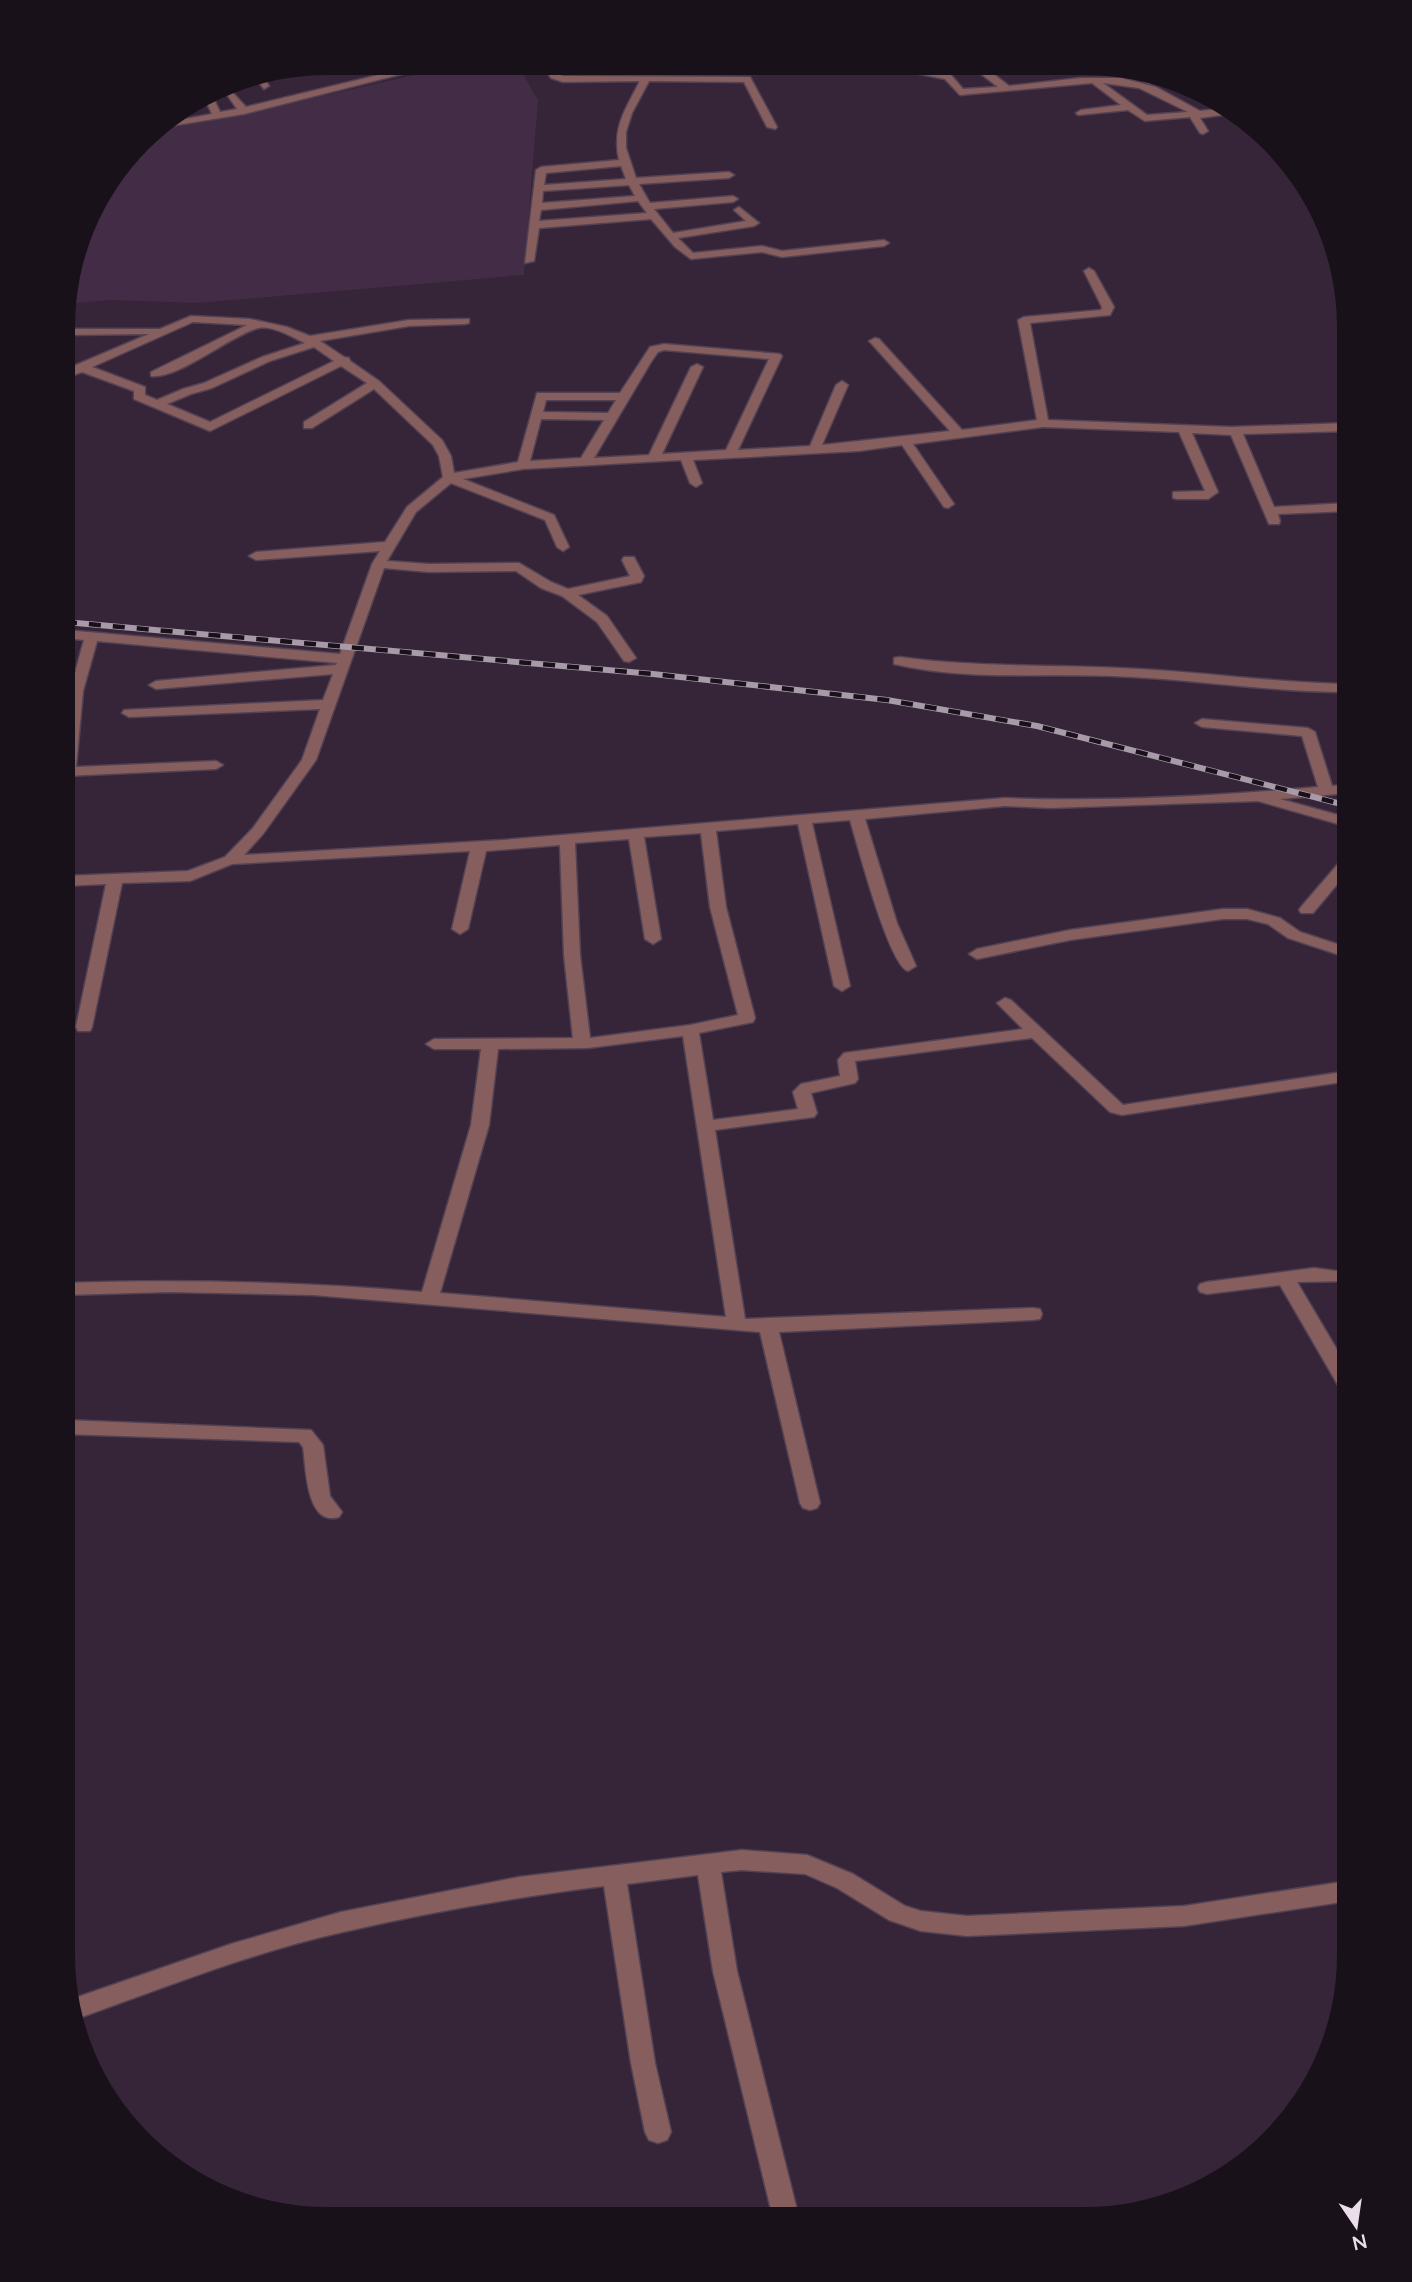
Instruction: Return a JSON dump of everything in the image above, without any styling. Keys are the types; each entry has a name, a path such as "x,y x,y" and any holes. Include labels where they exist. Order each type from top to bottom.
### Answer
{"street":[{"path":"181,122 244,111 384,75"},
{"path":"553,75 562,79 747,79 772,127"},
{"path":"937,75 948,77 960,92 1119,81 1149,88 1178,101 1197,115 1203,131"},
{"path":"989,75 1007,89"},
{"path":"644,78 621,130 623,163 654,216 686,252 697,257 762,250 782,254 884,243"},
{"path":"1096,82 1145,118 1217,113"},
{"path":"233,96 244,111"},
{"path":"212,103 217,116"},
{"path":"1081,113 1130,107"},
{"path":"528,261 541,170 623,163"},
{"path":"539,188 729,175"},
{"path":"537,207 733,199"},
{"path":"673,236 754,223 739,210"},
{"path":"534,225 654,216"},
{"path":"1043,422 1024,320 1106,313 1108,307 1088,271"},
{"path":"75,370 191,319 258,324 283,329 312,341 345,360 376,383 438,443 445,456 449,478"},
{"path":"155,405 187,391 208,386 312,341 409,323 465,321"},
{"path":"155,374 195,357 258,324"},
{"path":"75,332 165,330"},
{"path":"875,341 958,433"},
{"path":"586,460 654,349 664,347 776,356 730,454"},
{"path":"80,367 141,389 138,396 209,427 345,360"},
{"path":"654,457 696,367"},
{"path":"308,425 376,383"},
{"path":"814,450 842,385"},
{"path":"523,465 541,396 624,397"},
{"path":"536,415 612,417"},
{"path":"230,860 258,831 309,760 379,564 411,510 449,478 523,465 586,460 814,450 906,442 1043,422 1236,431 1337,427"},
{"path":"1177,495 1208,495 1212,492 1184,429"},
{"path":"1236,431 1272,516 1337,508"},
{"path":"906,442 948,503"},
{"path":"685,456 696,483"},
{"path":"449,478 550,518 563,547"},
{"path":"256,556 390,546"},
{"path":"567,593 636,579 629,560"},
{"path":"379,564 462,568 519,567 546,585 567,593 602,619 629,658"},
{"path":"75,635 343,664"},
{"path":"75,699 92,636"},
{"path":"899,661 963,669 1139,673 1298,689 1337,688"},
{"path":"156,685 343,664"},
{"path":"129,713 328,704"},
{"path":"1202,723 1308,732 1326,790"},
{"path":"75,772 216,765"},
{"path":"75,881 190,876 230,860 479,847 1005,802 1050,804 1255,797 1337,790"},
{"path":"1255,797 1337,820"},
{"path":"856,815 889,923 908,966"},
{"path":"804,819 842,986"},
{"path":"435,1044 582,1043 690,1030 747,1018 718,907 708,828"},
{"path":"636,834 653,939"},
{"path":"567,840 572,955 582,1043"},
{"path":"460,929 479,847"},
{"path":"1307,910 1337,874"},
{"path":"85,1027 114,879"},
{"path":"977,954 1070,935 1223,914 1247,914 1275,921 1294,935 1337,949"},
{"path":"1004,1003 1033,1033 1116,1108 1122,1110 1337,1078"},
{"path":"690,1030 737,1325"},
{"path":"705,1126 808,1113 802,1092 807,1088 849,1079 846,1060 850,1057 1033,1033"},
{"path":"429,1298 480,1125 490,1045"},
{"path":"1207,1288 1314,1274 1337,1277"},
{"path":"1289,1284 1337,1366"},
{"path":"75,1289 168,1286 313,1289 737,1325 1033,1314"},
{"path":"768,1325 810,1503"},
{"path":"75,1427 304,1435 313,1445 320,1498 332,1512"},
{"path":"81,2007 231,1954 341,1922 519,1887 742,1860 807,1865 845,1881 897,1913 921,1921 967,1926 1184,1916 1337,1893"},
{"path":"708,1864 725,1970 783,2207"},
{"path":"614,1875 643,2063 658,2132"}],"shaded area":[{"path":"414,75 523,75 538,100 524,275 198,303 112,300 76,303 80,278 94,231 109,201 138,161 173,128"}],"railway":[{"path":"75,623 653,674 887,700 1037,726 1337,803"}]}
